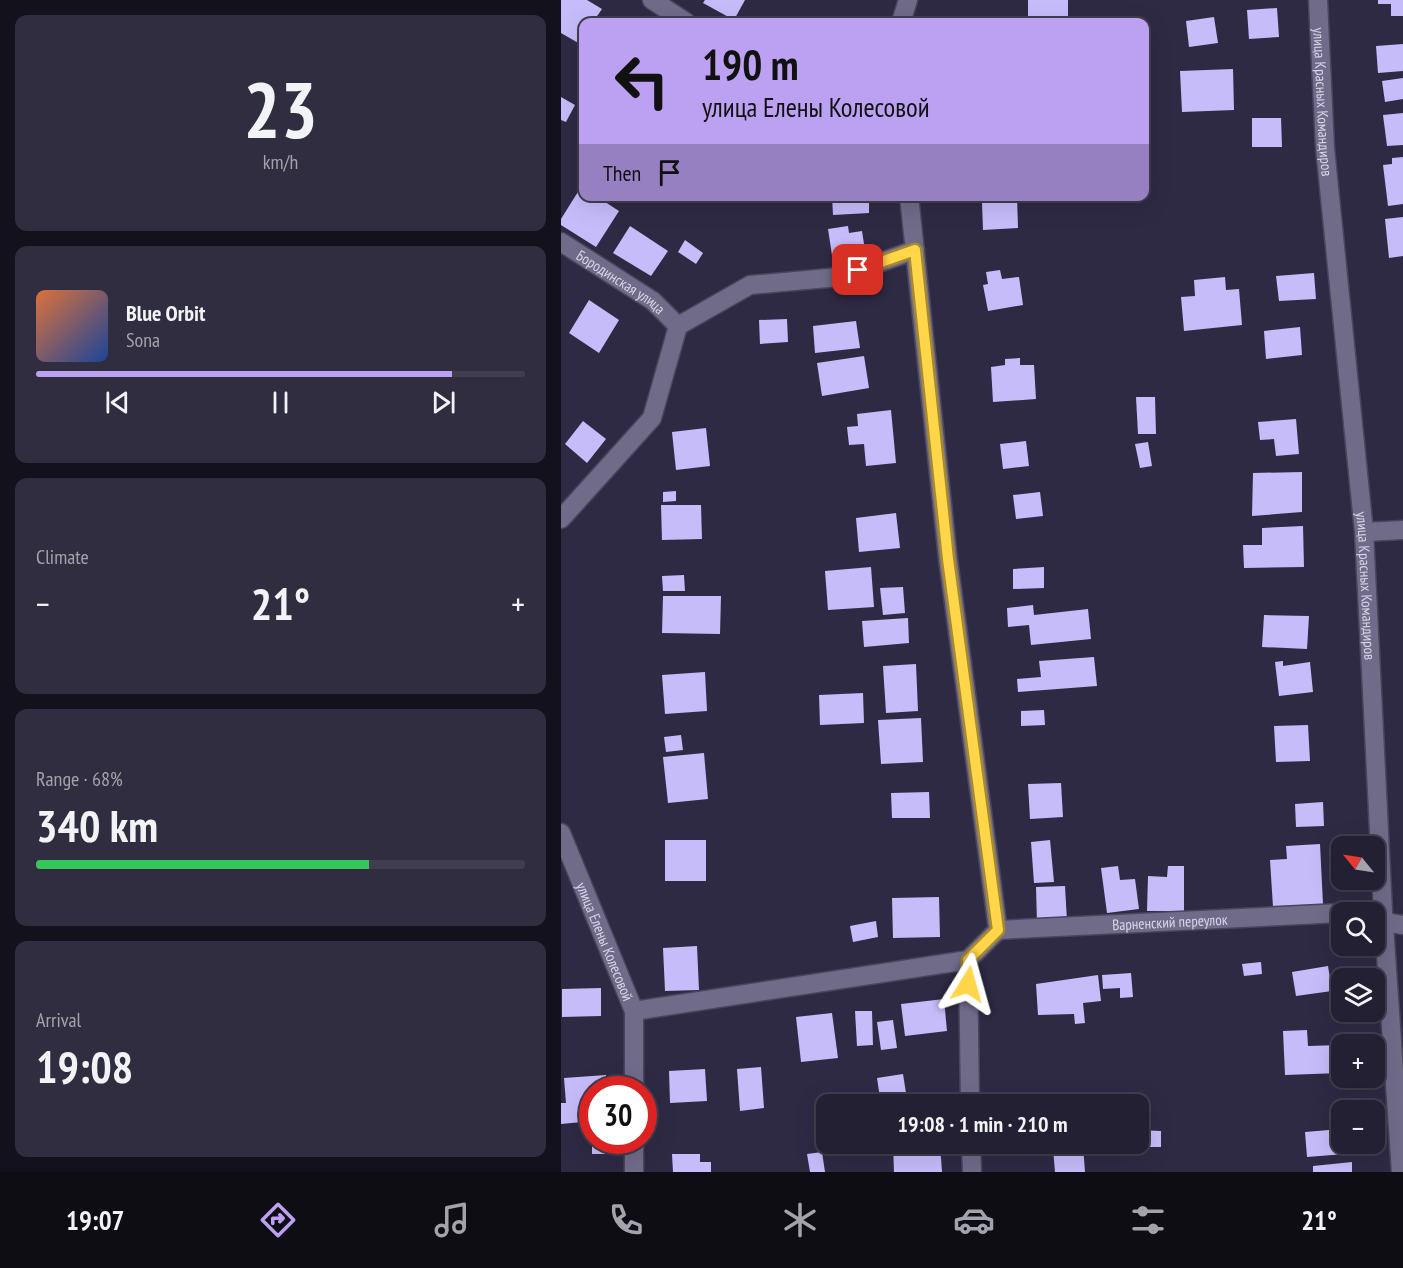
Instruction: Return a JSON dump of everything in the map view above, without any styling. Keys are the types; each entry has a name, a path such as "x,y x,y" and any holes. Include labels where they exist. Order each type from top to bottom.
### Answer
{"street":[{"path":"652,0 680,18"},
{"path":"902,18 908,0"},
{"name":"улица Красных Командиров","path":"1318,0 1325,148 1364,532 1378,902"},
{"path":"634,1011 968,960 998,930 948,559 910,201"},
{"name":"Бородинская улица","path":"561,242 653,301 678,326"},
{"path":"561,519 652,418 678,326 750,285 839,277 915,250"},
{"path":"1364,532 1403,530"},
{"name":"улица Елены Колесовой","path":"561,833 634,1011 634,1076"},
{"name":"Варненский переулок","path":"998,930 1331,913"},
{"path":"1385,918 1403,925"},
{"name":"улица Красных Командиров","path":"1383,956 1401,1172"},
{"path":"968,960 970,1094"},
{"path":"634,1154 634,1172"},
{"path":"971,1154 972,1172"}],"building":[{"path":"561,0 587,0 602,9 596,18 579,18 579,43 561,33"},
{"path":"705,0 745,0 735,18 730,18 703,3"},
{"path":"1028,0 1068,0 1068,18 1028,18"},
{"path":"1378,0 1403,0 1403,16 1391,16 1391,4 1378,4"},
{"path":"1277,8 1279,37 1249,39 1247,10"},
{"path":"1214,17 1218,43 1189,47 1186,21"},
{"path":"1403,44 1403,71 1378,73 1376,46"},
{"path":"1233,69 1234,110 1182,112 1180,71"},
{"path":"1403,78 1403,99 1385,102 1382,81"},
{"path":"561,97 575,105 566,122 561,120"},
{"path":"1403,113 1403,145 1387,146 1383,115"},
{"path":"1252,118 1281,118 1282,147 1252,147"},
{"path":"1403,157 1403,204 1388,206 1383,165 1392,164 1392,158"},
{"path":"579,190 579,201 604,201 619,211 596,247 561,225 561,219"},
{"path":"832,201 869,201 869,213 833,215"},
{"path":"1017,201 1018,228 983,230 982,203"},
{"path":"1403,217 1403,256 1389,258 1385,219"},
{"path":"630,226 668,251 651,276 613,253"},
{"path":"848,226 849,233 862,231 867,263 834,268 828,229"},
{"path":"685,240 703,253 696,264 678,252"},
{"path":"1000,270 1002,279 1019,277 1023,305 988,311 983,285 988,284 986,272"},
{"path":"1314,273 1316,299 1279,301 1276,276"},
{"path":"1225,277 1226,290 1239,289 1242,325 1184,331 1181,297 1195,296 1194,280"},
{"path":"589,300 619,320 599,353 569,333"},
{"path":"787,319 788,342 760,344 759,320"},
{"path":"856,321 860,348 815,353 813,326"},
{"path":"1300,327 1302,355 1266,359 1264,331"},
{"path":"864,356 869,388 822,396 817,363"},
{"path":"1020,358 1020,365 1034,365 1036,399 993,402 991,367 1005,365 1005,359"},
{"path":"1136,397 1155,397 1156,434 1138,434"},
{"path":"891,410 896,463 866,466 864,444 849,445 847,427 858,426 857,414"},
{"path":"1296,419 1299,454 1276,456 1274,439 1260,440 1258,422"},
{"path":"583,421 606,439 587,463 565,444"},
{"path":"706,428 710,466 676,470 672,432"},
{"path":"1026,441 1029,466 1003,469 1000,444"},
{"path":"1148,442 1152,466 1140,468 1135,444"},
{"path":"1302,472 1302,512 1252,516 1253,473"},
{"path":"676,491 676,501 663,502 663,492"},
{"path":"1040,492 1043,516 1016,519 1013,495"},
{"path":"661,505 701,505 702,539 662,540"},
{"path":"896,513 900,548 859,552 856,518"},
{"path":"1303,526 1304,567 1244,568 1243,545 1262,545 1262,528"},
{"path":"871,567 874,607 828,610 825,571"},
{"path":"1044,567 1044,588 1013,589 1013,569"},
{"path":"684,575 685,591 663,591 662,576"},
{"path":"903,587 905,613 883,615 880,588"},
{"path":"663,596 721,596 720,634 662,633"},
{"path":"1033,605 1034,615 1088,609 1091,639 1031,645 1029,625 1008,627 1007,608"},
{"path":"1264,615 1309,616 1307,649 1262,647"},
{"path":"908,618 909,643 864,647 862,621"},
{"path":"1094,657 1097,686 1018,692 1017,679 1041,677 1039,661"},
{"path":"1283,661 1283,666 1310,662 1313,692 1279,696 1275,662"},
{"path":"916,664 918,711 886,713 883,666"},
{"path":"705,672 707,711 665,714 662,675"},
{"path":"863,693 864,723 820,725 819,695"},
{"path":"1044,710 1045,725 1021,726 1021,711"},
{"path":"921,718 923,762 881,764 878,720"},
{"path":"1308,725 1310,761 1276,762 1274,726"},
{"path":"681,735 683,750 666,752 664,737"},
{"path":"704,753 708,799 668,803 663,757"},
{"path":"1061,783 1063,817 1030,819 1028,784"},
{"path":"929,792 930,818 892,818 891,793"},
{"path":"1323,802 1324,826 1296,827 1295,804"},
{"path":"665,840 706,840 706,881 665,881"},
{"path":"1050,840 1054,882 1034,883 1031,842"},
{"path":"1320,844 1323,904 1273,907 1270,860 1287,859 1286,846"},
{"path":"1118,866 1120,880 1135,879 1139,909 1107,913 1101,868"},
{"path":"1168,866 1184,866 1184,911 1147,911 1148,876 1167,877"},
{"path":"1065,886 1067,921 1037,923 1036,887"},
{"path":"939,897 940,937 893,938 892,898"},
{"path":"876,921 878,937 853,942 850,926"},
{"path":"697,946 699,990 665,991 663,948"},
{"path":"1261,962 1262,974 1244,976 1242,964"},
{"path":"1328,966 1331,991 1296,996 1292,972"},
{"path":"1131,973 1133,997 1120,998 1120,988 1103,989 1102,975"},
{"path":"1098,975 1101,1001 1083,1003 1085,1023 1075,1024 1074,1014 1038,1015 1036,984"},
{"path":"601,988 601,1016 562,1017 562,989"},
{"path":"944,999 947,1031 905,1036 901,1004"},
{"path":"855,1011 872,1011 873,1045 857,1046"},
{"path":"832,1013 838,1058 801,1062 796,1017"},
{"path":"893,1020 897,1048 881,1050 877,1022"},
{"path":"1307,1030 1308,1046 1331,1045 1331,1073 1285,1075 1283,1031"},
{"path":"761,1067 764,1108 740,1111 737,1069"},
{"path":"705,1069 707,1101 670,1103 669,1071"},
{"path":"903,1074 906,1093 879,1094 877,1078"},
{"path":"579,1077 579,1122 561,1124 561,1103 566,1103 564,1078"},
{"path":"1149,1130 1161,1131 1161,1147 1149,1147"},
{"path":"1331,1130 1331,1154 1345,1154 1307,1157 1305,1132"},
{"path":"672,1154 700,1154 700,1162 711,1162 711,1172 673,1172"},
{"path":"807,1154 822,1154 825,1172 810,1172"},
{"path":"893,1154 941,1154 942,1172 894,1172"},
{"path":"1054,1154 1084,1154 1085,1172 1055,1172"},
{"path":"1352,1162 1352,1172 1313,1172 1313,1166"}],"route":[{"path":"858,270 915,250 948,559 998,930 968,960 968,984"}]}
